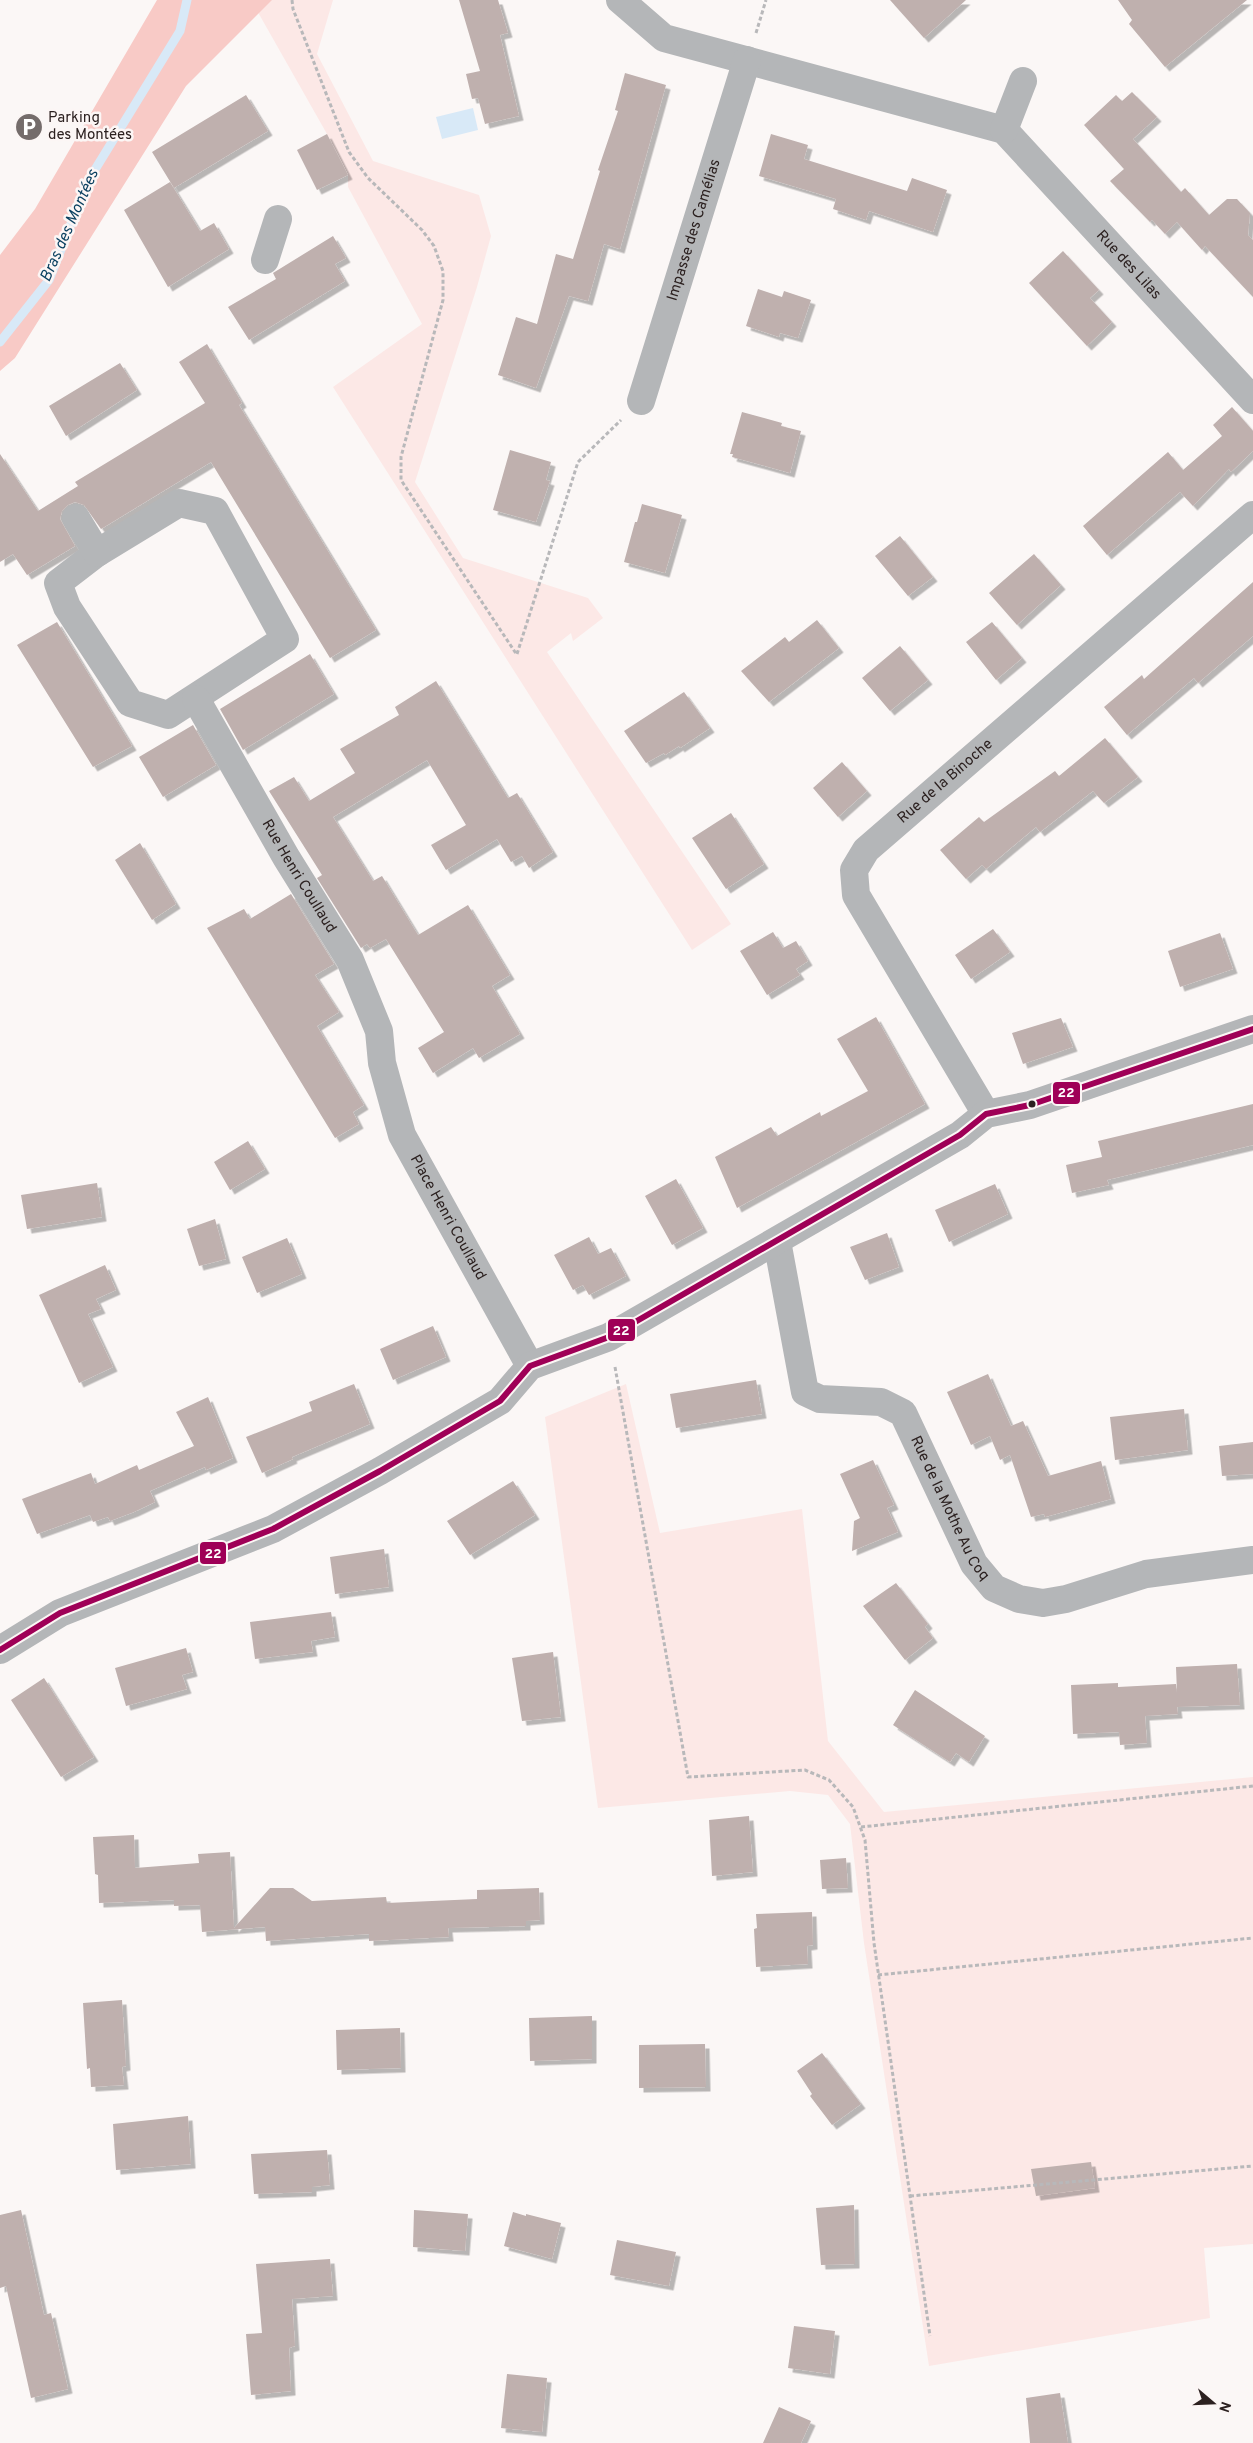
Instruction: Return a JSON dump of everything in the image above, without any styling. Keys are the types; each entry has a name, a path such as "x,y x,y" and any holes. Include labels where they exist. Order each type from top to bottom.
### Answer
{"street":[{"path":"620,0 664,38 1004,130 1023,81"},
{"name":"Impasse des Camélias","path":"640,401 748,60"},
{"name":"Rue des Lilas","path":"1004,130 1253,400"},
{"path":"265,260 278,219"},
{"path":"179,503 215,511 286,639 196,698 168,715 130,703 67,607 58,582 97,553 179,503"},
{"name":"Rue de la Binoche","path":"986,1114 856,895 854,870 866,850 1253,515"},
{"path":"76,518 97,553"},
{"name":"Rue Henri Coullaud","path":"196,698 286,857 350,960 379,1031 382,1062"},
{"path":"0,1650 60,1613 273,1529 380,1471 500,1401 530,1366 609,1337 960,1135 986,1114 1030,1105 1253,1029"},
{"name":"Place Henri Coullaud","path":"382,1062 402,1135 530,1366"},
{"name":"Rue de la Mothe Au Coq","path":"777,1242 806,1392 820,1399 880,1402 903,1413 974,1564 994,1588 1019,1599 1043,1603 1066,1599 1146,1574 1253,1560"}],"path":[{"path":"292,0 293,9 349,152 368,178 422,230 434,246 443,271 442,300 401,457 401,480 517,655 578,462 640,401"},
{"path":"609,1337 688,1777 805,1770 829,1780 853,1807 861,1827 865,1840 878,1975 930,2336"},
{"path":"861,1827 1253,1786"},
{"path":"878,1975 1253,1938"},
{"path":"910,2196 1253,2166"}],"shaded area":[{"path":"157,0 272,0 186,86 15,358 0,371 0,255 35,209"},
{"path":"251,0 333,0 317,54 373,161 479,195 491,236 477,287 415,482 463,558 588,598 603,618 573,641 571,633 547,652 731,924 692,950 333,387 422,324 348,187 348,175 327,134"},
{"path":"626,1384 660,1533 802,1509 828,1741 884,1812 1253,1777 1253,2244 1204,2248 1210,2318 929,2366 864,1943 850,1824 828,1795 790,1791 598,1808 545,1417"}],"water":[{"path":"473,108 478,130 442,139 436,117"}],"building":[{"path":"459,0 498,0 508,33 500,35 519,116 485,124 478,98 472,99 466,74 480,71"},
{"path":"890,0 966,0 924,38"},
{"path":"1118,0 1247,0 1165,67 1129,24 1132,20"},
{"path":"625,73 666,85 620,249 604,244 588,301 569,296 536,388 498,375 516,317 537,324 556,254 573,259 600,171 598,170 618,111 615,110"},
{"path":"1132,92 1157,117 1133,139 1181,192 1185,188 1209,215 1227,199 1237,199 1250,213 1248,235 1253,240 1253,297 1205,246 1202,250 1177,222 1165,234 1152,220 1150,222 1110,181 1124,169 1084,125 1116,95 1122,101"},
{"path":"246,95 268,131 174,188 152,152"},
{"path":"327,134 348,175 317,190 297,150"},
{"path":"771,134 808,145 804,159 907,191 912,178 947,190 933,232 869,211 866,220 833,209 836,199 759,176"},
{"path":"170,182 200,231 214,223 229,249 168,287 124,210"},
{"path":"333,236 346,258 335,264 345,281 249,340 228,307 276,279 273,273"},
{"path":"1063,251 1099,290 1090,298 1112,322 1087,346 1029,283"},
{"path":"758,289 782,297 784,291 811,300 798,338 780,333 779,337 746,326"},
{"path":"207,344 242,403 239,405 376,630 330,658 211,462 101,529 84,505 75,502 68,505 62,511 60,519 75,546 27,575 13,554 0,562 0,454 38,511 78,486 75,482 205,403 179,362"},
{"path":"120,363 137,390 66,436 49,406"},
{"path":"1232,407 1253,431 1253,451 1231,472 1229,469 1193,506 1180,492 1107,555 1083,526 1168,452 1183,470 1222,436 1213,425"},
{"path":"742,412 782,423 781,426 801,431 790,473 732,457 733,454 730,454"},
{"path":"510,450 551,462 546,480 550,481 536,522 493,510"},
{"path":"642,504 682,515 665,573 624,562"},
{"path":"900,536 933,577 908,596 875,556"},
{"path":"1034,554 1061,585 1017,625 989,593"},
{"path":"1253,582 1253,636 1198,683 1194,678 1127,735 1104,707 1142,675 1144,679"},
{"path":"817,620 839,648 769,702 741,671 785,637 789,642"},
{"path":"57,622 132,746 93,767 17,645"},
{"path":"992,622 1022,658 996,680 966,642"},
{"path":"900,646 928,680 890,711 862,678"},
{"path":"310,654 334,694 243,750 220,709"},
{"path":"436,681 508,798 517,793 553,852 529,868 522,856 511,862 497,839 446,870 431,845 466,825 427,760 333,817 373,881 382,876 418,935 468,905 510,975 492,986 520,1034 479,1058 473,1048 433,1073 418,1048 444,1032 386,939 370,948 367,944 361,948 317,878 322,875 269,791 294,777 309,801 355,773 340,749 399,715 395,707"},
{"path":"684,692 710,728 680,748 679,746 665,755 664,753 646,763 624,731"},
{"path":"193,725 216,765 163,797 139,757"},
{"path":"1105,738 1138,777 1104,803 1093,791 1040,832 1036,827 986,869 982,865 966,879 940,850 979,817 984,822 1055,771 1059,776"},
{"path":"842,762 867,791 838,817 813,788"},
{"path":"731,813 764,864 726,889 692,838"},
{"path":"140,843 176,904 152,920 115,860"},
{"path":"291,894 334,964 315,975 339,1012 317,1026 364,1105 353,1112 359,1124 335,1138 207,928 244,909 250,919"},
{"path":"993,929 1010,952 971,979 955,955"},
{"path":"773,932 783,948 796,941 808,961 796,969 800,975 767,995 740,951"},
{"path":"1220,933 1233,969 1180,987 1168,951"},
{"path":"876,1017 925,1104 737,1208 715,1157 771,1127 777,1136 820,1112 821,1116 868,1091 837,1039"},
{"path":"1061,1018 1073,1047 1023,1064 1012,1033"},
{"path":"1253,1104 1253,1145 1107,1180 1109,1185 1072,1193 1066,1165 1102,1157 1098,1141"},
{"path":"248,1141 265,1169 230,1190 214,1162"},
{"path":"676,1179 703,1228 672,1245 645,1196"},
{"path":"97,1183 102,1217 27,1229 21,1195"},
{"path":"995,1184 1008,1214 949,1242 935,1210"},
{"path":"215,1219 226,1259 199,1266 187,1229"},
{"path":"887,1233 899,1267 865,1280 850,1247"},
{"path":"589,1237 598,1254 611,1248 626,1276 589,1295 583,1285 573,1290 554,1255"},
{"path":"287,1238 302,1274 257,1293 242,1257"},
{"path":"105,1265 116,1290 96,1299 101,1309 88,1314 113,1367 79,1383 39,1295"},
{"path":"433,1326 446,1357 393,1380 380,1349"},
{"path":"988,1374 1011,1426 1023,1421 1048,1476 1101,1461 1111,1499 1045,1517 1044,1514 1031,1517 1010,1455 1000,1460 990,1436 971,1445 947,1392"},
{"path":"756,1380 762,1414 676,1428 670,1394"},
{"path":"354,1384 370,1424 292,1457 293,1459 262,1473 246,1437 312,1411 309,1402"},
{"path":"208,1397 233,1458 206,1470 205,1467 150,1491 155,1502 134,1512 110,1521 108,1517 93,1522 90,1515 37,1534 22,1499 91,1473 95,1484 137,1465 139,1470 194,1446 176,1412"},
{"path":"1184,1409 1188,1450 1115,1460 1110,1417"},
{"path":"1253,1442 1253,1474 1222,1476 1219,1446"},
{"path":"873,1460 894,1505 887,1508 898,1532 852,1551 854,1521 860,1518 840,1474"},
{"path":"513,1481 535,1515 470,1555 447,1521"},
{"path":"384,1549 389,1587 335,1594 330,1557"},
{"path":"896,1583 928,1624 925,1627 933,1638 905,1660 863,1606"},
{"path":"331,1612 335,1637 311,1641 313,1652 255,1659 250,1622"},
{"path":"186,1648 193,1672 182,1675 187,1689 126,1706 115,1668"},
{"path":"553,1652 561,1717 522,1721 512,1658"},
{"path":"1237,1664 1240,1705 1177,1707 1178,1714 1145,1716 1147,1743 1120,1745 1119,1732 1073,1734 1071,1685 1118,1683 1118,1687 1176,1684 1177,1693 1176,1667"},
{"path":"44,1678 94,1757 61,1777 11,1700"},
{"path":"915,1690 985,1736 969,1762 956,1753 950,1762 893,1725"},
{"path":"749,1816 753,1872 712,1876 709,1820"},
{"path":"134,1835 135,1868 199,1863 198,1854 230,1852 234,1928 270,1888 293,1888 312,1901 386,1897 387,1903 477,1899 477,1890 539,1888 540,1920 526,1921 526,1926 448,1928 449,1937 369,1941 369,1934 266,1941 265,1927 202,1932 200,1905 174,1906 174,1900 99,1903 98,1875 95,1874 93,1837"},
{"path":"846,1858 848,1888 822,1889 820,1860"},
{"path":"812,1912 813,1945 807,1946 808,1964 756,1967 754,1929 757,1928 756,1914"},
{"path":"122,2000 126,2066 122,2067 124,2085 91,2087 90,2068 87,2069 83,2003"},
{"path":"592,2016 592,2059 530,2061 529,2018"},
{"path":"400,2028 401,2068 337,2070 336,2030"},
{"path":"705,2044 706,2087 639,2088 639,2045"},
{"path":"822,2053 861,2104 832,2125 810,2096 812,2094 797,2071"},
{"path":"188,2116 191,2164 116,2170 113,2124"},
{"path":"327,2150 330,2185 312,2187 312,2192 254,2194 251,2154"},
{"path":"1091,2162 1095,2188 1036,2196 1031,2169"},
{"path":"854,2205 855,2264 821,2265 816,2208"},
{"path":"21,2210 44,2315 51,2313 68,2389 31,2398 6,2286 0,2288 0,2215"},
{"path":"414,2210 468,2214 465,2251 413,2247"},
{"path":"513,2212 561,2223 552,2259 504,2246"},
{"path":"617,2240 676,2252 669,2286 610,2275"},
{"path":"330,2259 333,2296 292,2299 295,2346 289,2348 291,2391 251,2395 246,2334 262,2333 256,2264"},
{"path":"794,2326 835,2331 830,2374 788,2368"},
{"path":"507,2374 547,2378 542,2432 501,2428"},
{"path":"1060,2393 1068,2443 1030,2443 1026,2398"},
{"path":"779,2407 811,2421 801,2443 763,2443"}],"waterway":[{"name":"Bras des Montées","path":"0,342 49,280 88,181 180,31 187,0"}],"transit line":[{"name":"22","path":"0,1650 60,1613 273,1529 380,1471 500,1401 530,1366 609,1337 960,1135 986,1114 1030,1105 1253,1029"}],"place":[{"name":"Parking des Montées","path":"29,127"}]}
